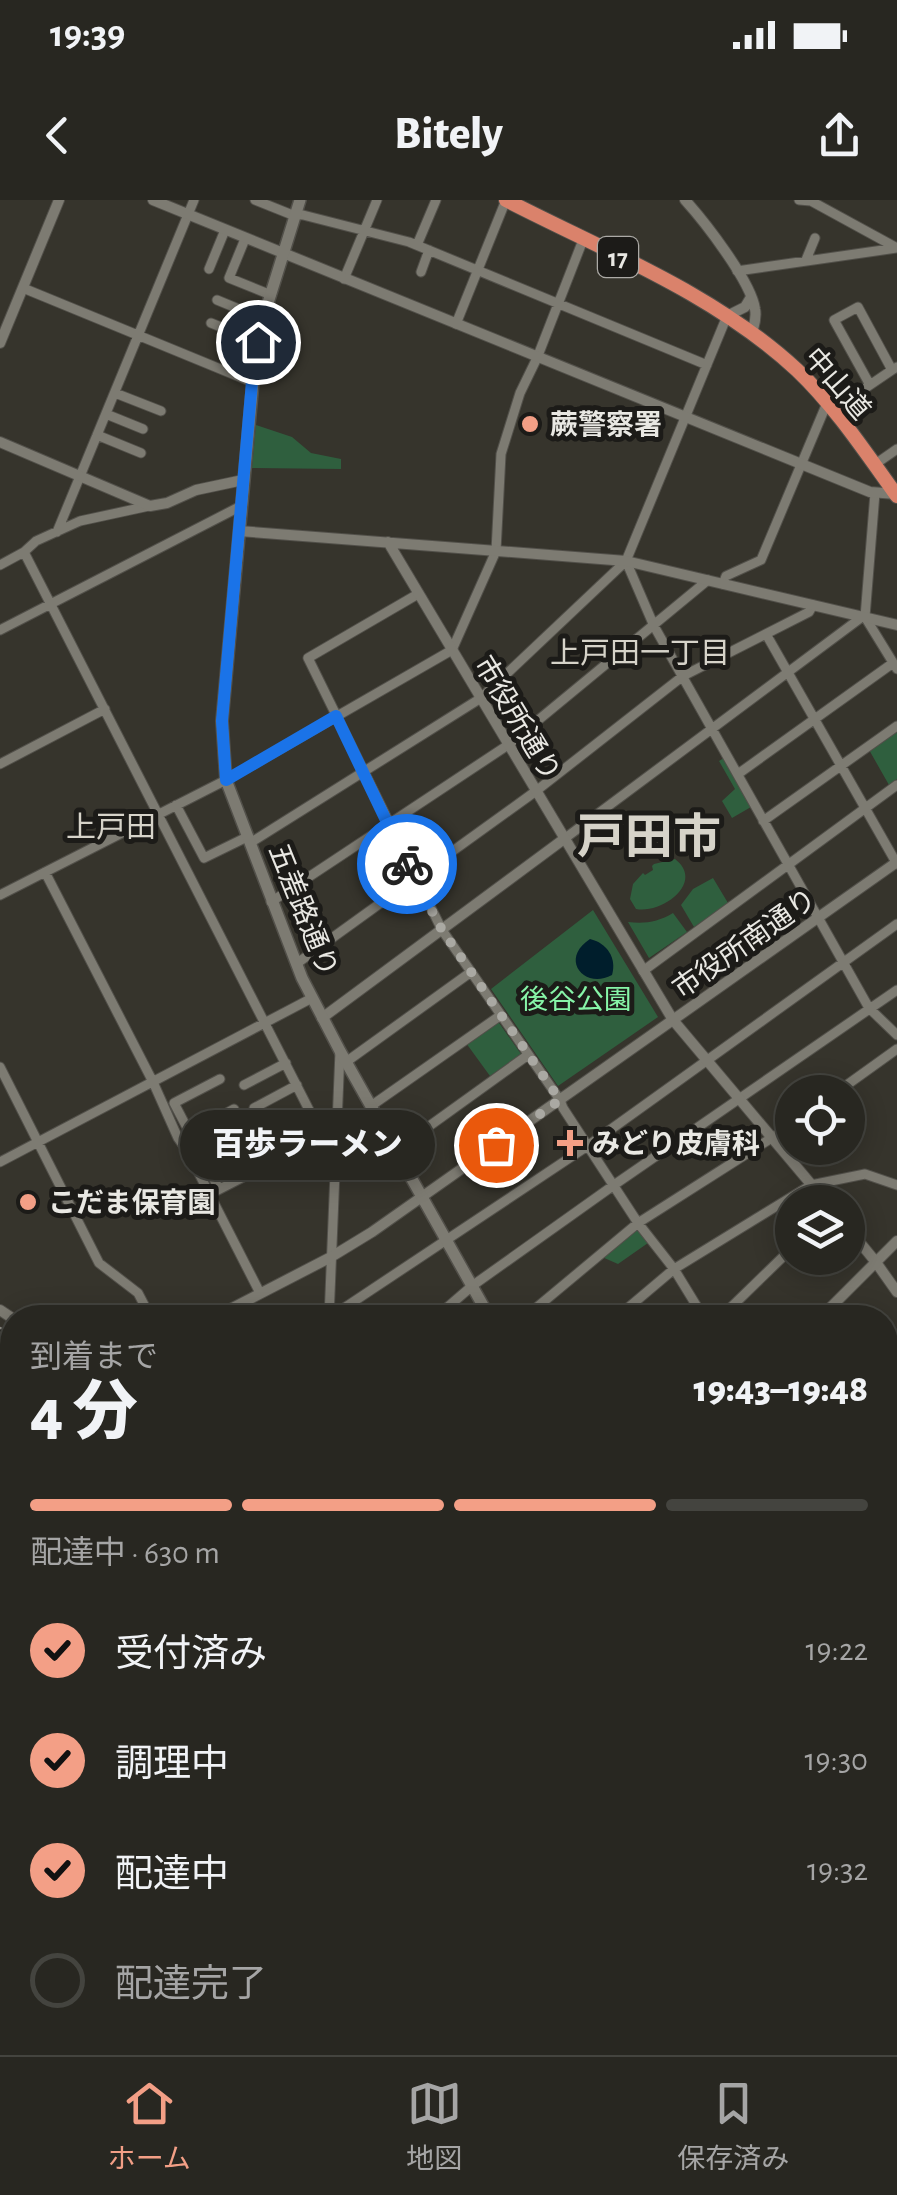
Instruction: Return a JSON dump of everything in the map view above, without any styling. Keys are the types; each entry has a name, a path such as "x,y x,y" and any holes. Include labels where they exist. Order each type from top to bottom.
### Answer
{"highway":[{"name":"17","path":"506,200 693,294 727,316"},
{"name":"中山道","path":"727,316 800,373 896,495"}],"main road":[{"name":"五差路通り","path":"300,200 264,318 252,382 222,721 226,780 312,998 483,1305"}],"street":[{"path":"0,343 59,200"},
{"path":"153,200 685,418 875,492 896,495"},
{"path":"56,532 194,200"},
{"path":"255,200 290,214 417,245 708,366"},
{"path":"344,279 377,200"},
{"path":"417,245 436,200"},
{"path":"456,324 506,200"},
{"path":"684,200 710,231 751,297 756,313 752,333"},
{"path":"799,200 810,201 897,248"},
{"path":"208,269 225,230"},
{"path":"806,260 815,238"},
{"path":"245,239 229,278 271,296"},
{"path":"0,895 226,780 452,650 496,551 502,454 520,393 584,240"},
{"path":"736,271 897,248"},
{"path":"421,272 430,250"},
{"path":"23,288 252,382"},
{"path":"64,305 69,291"},
{"path":"176,805 204,858 249,840 480,698 626,561 727,316 745,308 751,297"},
{"path":"218,300 264,318"},
{"path":"722,584 726,576 762,560 801,464 831,409 870,385 895,368 858,306 834,320 870,385"},
{"path":"211,323 258,342"},
{"path":"114,392 160,412"},
{"path":"106,414 143,429"},
{"path":"97,435 141,453"},
{"path":"0,442 150,506"},
{"path":"874,465 897,449"},
{"path":"0,564 24,552 36,540 80,521 167,504 206,488 243,480"},
{"path":"738,774 895,666 864,617 875,492"},
{"path":"0,630 241,506"},
{"path":"239,531 626,561 897,624"},
{"name":"市役所通り","path":"388,542 673,1020 812,1185"},
{"path":"24,552 328,1147 335,1153"},
{"path":"626,561 654,626 869,1008 897,1035"},
{"path":"271,902 508,745 708,580"},
{"path":"418,594 308,658 442,930 696,1305"},
{"path":"296,964 536,791 682,676 809,612 813,605"},
{"path":"322,1018 864,617"},
{"path":"766,634 897,863"},
{"path":"0,764 105,708"},
{"path":"764,821 897,726"},
{"path":"643,970 897,786"},
{"name":"市役所南通り","path":"237,1305 372,1232 897,863"},
{"path":"45,872 178,1138 214,1192"},
{"path":"343,1305 589,1145 897,924"},
{"path":"329,1305 343,1056 470,972"},
{"path":"450,1305 614,1185 897,990"},
{"path":"0,1162 312,998"},
{"path":"371,1106 501,1015"},
{"path":"860,1075 897,1048"},
{"path":"396,1150 528,1054"},
{"path":"244,1085 286,1063"},
{"path":"0,1067 99,1264 138,1293 144,1305"},
{"path":"220,1079 174,1103 204,1159 214,1192 260,1293"},
{"path":"254,1108 297,1085"},
{"path":"190,1133 234,1110"},
{"path":"204,1159 248,1137"},
{"path":"540,1305 638,1223 773,1139"},
{"path":"214,1192 257,1170"},
{"path":"812,1185 865,1174 897,1185"},
{"path":"631,1305 674,1269 775,1208"},
{"path":"833,1305 897,1241"},
{"path":"865,1247 897,1292"},
{"path":"733,1305 775,1265"}],"green space":[{"path":"256,425 292,437 311,453 341,459 341,469 252,468"},
{"path":"897,728 897,779 889,785 868,748"},
{"path":"724,758 751,807 732,818 722,801 735,789 719,761"},
{"path":"675,859 685,877 677,894 658,907 636,909 630,899 633,884 643,873 653,870 654,864"},
{"path":"713,878 728,903 694,927 681,905 693,889"},
{"name":"後谷公園","path":"593,910 658,1017 558,1086 491,989"},
{"path":"673,913 687,932 649,958 628,922 651,922"},
{"path":"497,1020 521,1054 490,1076 466,1043"},
{"path":"638,1227 648,1243 618,1264 602,1257"}],"water":[{"path":"590,939 609,952 612,975 592,979 579,970 576,955"}],"way so far":[{"path":"407,864 442,930 560,1100 496,1145"}],"place":[{"name":"蕨警察署","path":"530,424"},
{"name":"みどり皮膚科","path":"570,1143"},
{"name":"百歩ラーメン","path":"496,1145"},
{"name":"こだま保育園","path":"28,1202"}],"district":[{"name":"上戸田一丁目","path":"640,653"},
{"name":"上戸田","path":"111,827"},
{"name":"戸田市","path":"649,836"}],"route":[{"path":"258,342 222,721 226,780 336,716 407,864"}]}
